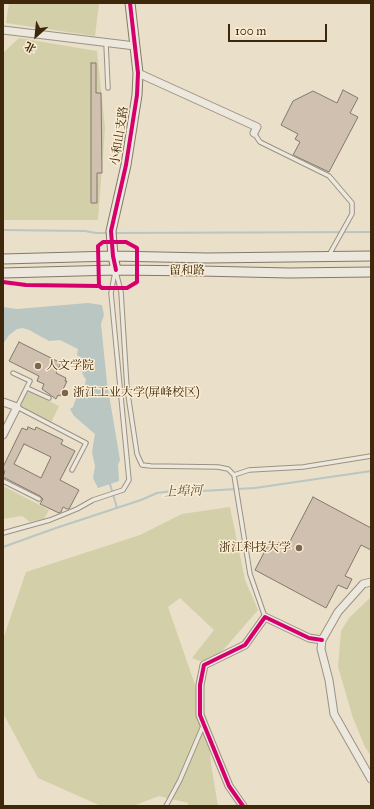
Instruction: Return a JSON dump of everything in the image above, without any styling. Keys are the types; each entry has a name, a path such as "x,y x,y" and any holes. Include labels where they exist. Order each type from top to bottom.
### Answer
{"main road":[{"name":"小和山支路","path":"116,270 111,234 126,165 137,95 138,73 130,3"},
{"name":"留和路","path":"3,258 113,256 207,258 371,256"},
{"name":"留和路","path":"3,273 116,270 289,273 371,272"}],"street":[{"path":"3,30 135,46"},
{"path":"138,73 257,127 254,133"},
{"path":"3,402 17,407 3,435"},
{"path":"371,582 363,584 338,612 322,640 321,649 329,680 334,714 371,779"},
{"path":"243,806 229,786 200,715 200,685 204,665 245,644 265,617 309,638 322,640"}],"lane":[{"path":"106,43 108,88"},
{"path":"254,133 260,142 329,176 352,203 352,214 327,257"},
{"path":"116,270 121,292 127,388 137,454 142,465 218,467 228,469 234,475 250,574 265,617"},
{"path":"3,533 50,520 77,510 93,500 124,490 129,480 111,293 116,270"},
{"path":"13,373 30,381 17,407 86,443 72,470"},
{"path":"27,388 49,398"},
{"path":"234,475 249,470 303,467 371,456"},
{"path":"3,481 38,499"},
{"path":"166,806 180,780 204,724"}],"shaded area":[{"path":"9,3 99,3 95,36 6,23"},
{"path":"19,38 97,51 105,128 98,220 3,220 3,56 4,52"},
{"path":"88,303 102,305 104,315 101,324 107,383 120,460 118,465 119,481 98,488 93,478 95,466 92,452 95,434 74,416 70,409 73,407 77,396 76,393 84,389 86,379 81,369 82,358 77,355 78,349 60,340 49,341 23,328 17,329 9,335 3,344 3,307 17,309"},
{"path":"27,390 59,406 51,423 19,407"},
{"path":"3,486 49,510 44,519 30,522 22,516 3,519"},
{"path":"230,507 245,580 258,610 210,665 192,658 214,630 180,598 168,607 208,722 211,764 218,806 188,806 188,803 159,796 133,806 101,806 38,778 3,713 3,639 26,572 140,535 182,514"},
{"path":"371,597 371,756 365,747 353,718 338,667 341,631 349,618"}],"building":[{"path":"91,63 96,63 96,93 101,93 102,173 97,173 97,203 91,203"},
{"path":"343,90 358,98 350,113 358,117 329,172 293,155 300,142 295,139 298,134 281,125 293,101 313,91 337,103"},
{"path":"19,342 61,363 56,373 66,378 65,381 67,381 60,396 58,395 56,399 42,389 44,384 37,381 39,376 9,361"},
{"path":"28,427 35,430 36,427 63,440 61,444 75,451 60,480 79,490 69,509 63,507 59,513 40,504 43,499 40,496 3,477 5,471 3,470 3,467 22,428 27,430","holes":["24,444 51,457 41,478 14,464"]},
{"path":"313,497 371,528 371,550 361,545 345,576 352,579 347,589 338,585 326,608 255,570 270,541 277,544 278,542 287,547"}],"waterway":[{"path":"3,230 85,231 107,233"},
{"path":"114,233 371,232"},
{"name":"上埠河","path":"3,547 141,500 157,493 179,490 184,492 255,488 371,471"},
{"path":"110,484 117,508"}],"cycle path":[{"path":"116,270 111,231 126,165 137,95 138,73 130,3"},
{"path":"103,242 126,242 137,248 137,282 127,288 102,288 99,286 98,246 103,242"},
{"path":"3,282 26,285 99,286"},
{"path":"243,806 229,786 200,715 200,685 204,665 245,645 265,617 309,638 322,640"}],"place":[{"name":"人文学院","path":"38,366"},
{"name":"浙江工业大学(屏峰校区)","path":"65,393"},
{"name":"浙江科技大学","path":"299,548"}]}
